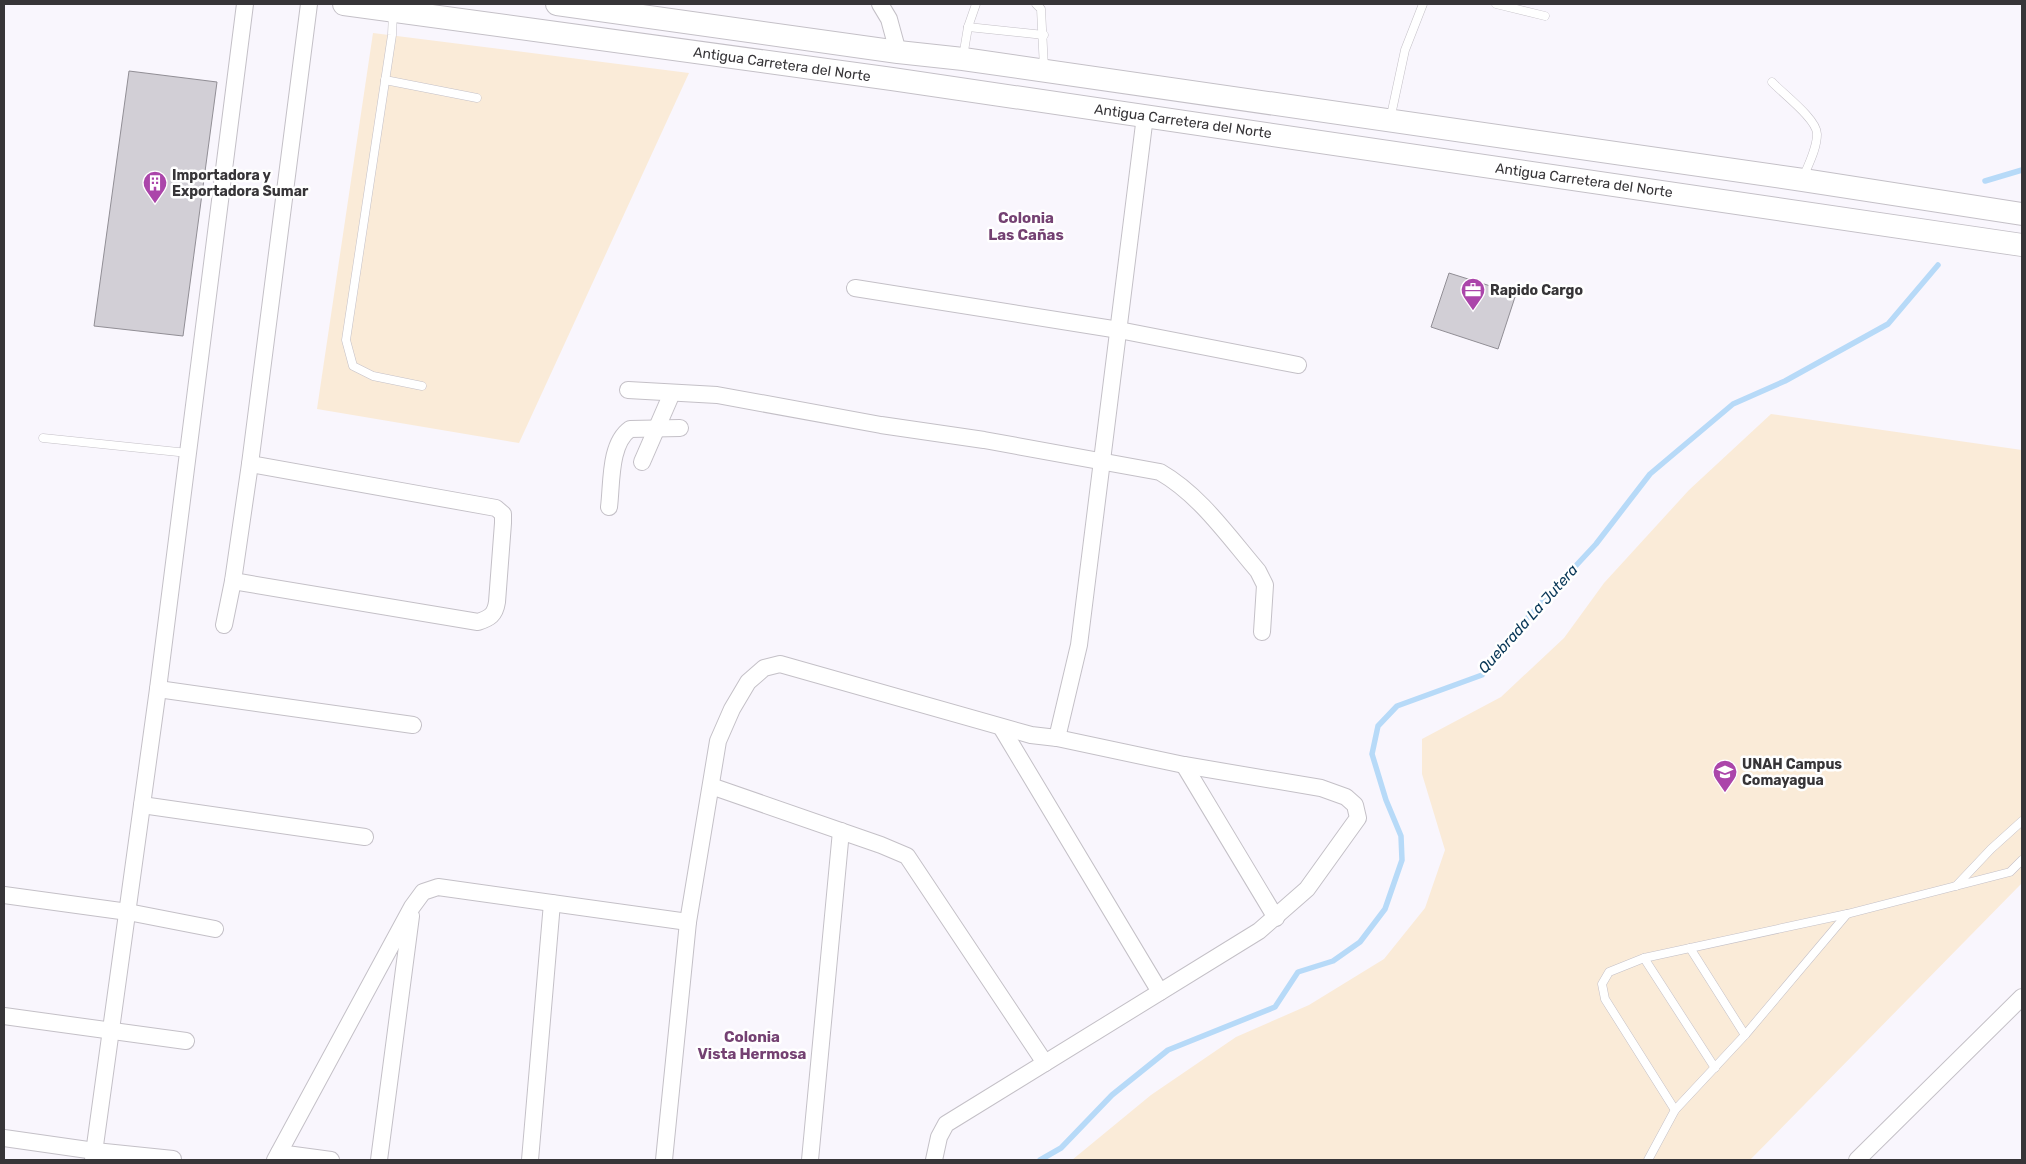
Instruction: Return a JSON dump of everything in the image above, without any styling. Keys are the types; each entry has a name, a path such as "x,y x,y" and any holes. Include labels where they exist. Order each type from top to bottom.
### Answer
{"main road":[{"name":"Antigua Carretera del Norte","path":"344,4 1145,116 2022,245"},
{"name":"Antigua Carretera del Norte","path":"558,4 898,52 1044,70 1390,122 1803,180 2022,214"}],"street":[{"path":"94,1156 158,689 245,4"},
{"path":"224,625 233,581 250,464 310,4"},
{"path":"880,4 890,19 898,52"},
{"path":"1057,738 1079,645 1104,461 1145,116"},
{"path":"855,288 1119,330 1298,365"},
{"path":"628,390 717,395 1160,472 1179,483 1197,500 1258,571 1265,585 1262,632"},
{"path":"642,462 658,429 672,393"},
{"path":"609,507 615,455 625,433 630,430 680,428"},
{"path":"233,581 478,622 487,619 495,613 498,602 503,514 496,508 250,464"},
{"path":"664,1160 688,922 718,741 732,709 748,682 764,668 780,664 1001,727 1184,765 1321,788 1346,797 1355,805 1358,818 1307,889 1276,918 1259,931 946,1124 939,1137 934,1160"},
{"path":"158,689 413,725"},
{"path":"1001,727 1160,992"},
{"path":"1184,765 1276,918"},
{"path":"711,786 907,856 1045,1063"},
{"path":"142,805 365,837"},
{"path":"810,1160 841,831"},
{"path":"331,1160 277,1157 412,906 423,892 438,887 688,922"},
{"path":"4,895 128,912 215,929"},
{"path":"530,1160 552,903"},
{"path":"379,1160 412,906"},
{"path":"1857,1160 2022,997"},
{"path":"4,1016 112,1029 186,1041"},
{"path":"4,1138 94,1156 173,1159"}],"lane":[{"path":"963,59 968,27 976,4"},
{"path":"1036,4 1041,9 1044,35 1044,70"},
{"path":"1390,122 1405,50 1423,4"},
{"path":"1496,4 1545,16"},
{"path":"393,11 346,340 353,366 373,376 422,386"},
{"path":"968,27 1044,35"},
{"path":"384,80 477,98"},
{"path":"1772,82 1810,118 1818,132 1803,180"},
{"path":"42,438 188,453"},
{"path":"1955,887 1990,849 2022,820"},
{"path":"1675,1110 1605,999 1602,990 1604,978 1609,972 1644,958 1847,914 1955,887 2010,872 2022,860"},
{"path":"1648,1160 1675,1110 1745,1035 1847,914"},
{"path":"1690,948 1745,1035"},
{"path":"1644,958 1715,1068"}],"shaded area":[{"path":"373,33 689,73 519,443 317,409"},
{"name":"UNAH Campus Comayagua","path":"1771,414 2022,450 2022,883 1750,1160 1072,1160 1151,1095 1236,1037 1309,1005 1384,959 1425,908 1445,850 1422,774 1422,739 1501,697 1564,638 1604,583 1689,490"}],"building":[{"name":"Importadora y Exportadora Sumar","path":"129,71 217,82 183,336 94,326"},
{"name":"Rapido Cargo","path":"1449,273 1516,294 1498,349 1431,327"}],"waterway":[{"name":"Quebrada La Jutera","path":"1985,181 2022,170"},
{"name":"Quebrada La Jutera","path":"1040,1160 1061,1148 1112,1095 1168,1050 1275,1007 1298,972 1333,961 1360,942 1385,909 1402,860 1401,836 1386,800 1372,754 1378,726 1397,706 1482,675 1519,627 1596,544 1650,474 1733,404 1785,381 1888,324 1938,265"}],"place":[{"name":"Importadora y Exportadora Sumar","path":"155,204"},
{"name":"Rapido Cargo","path":"1473,311"},
{"name":"UNAH Campus Comayagua","path":"1725,793"}],"district":[{"name":"Colonia Las Cañas","path":"1026,226"},
{"name":"Colonia Vista Hermosa","path":"752,1046"}]}
